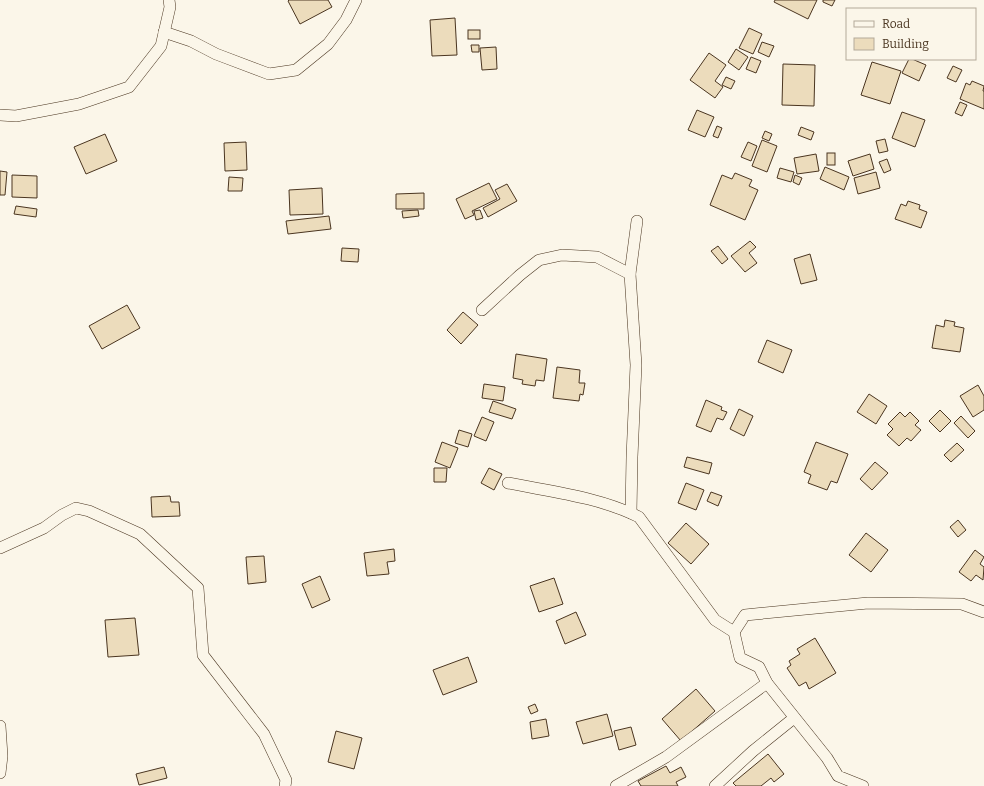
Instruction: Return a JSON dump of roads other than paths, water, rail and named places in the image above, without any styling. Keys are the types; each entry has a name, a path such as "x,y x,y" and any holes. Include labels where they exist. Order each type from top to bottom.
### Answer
{"street":[{"path":"0,114 16,116 79,104 129,87 161,46 170,7 169,0"},
{"path":"164,32 192,41 216,54 269,74 296,70 328,44 346,20 356,0"},
{"path":"631,513 636,365 630,274 637,221"},
{"path":"482,310 520,275 539,260 562,255 597,257 630,274"},
{"path":"508,483 588,499 639,517 715,620 734,632 740,658 759,666 767,683 827,758 838,776 863,786"},
{"path":"0,548 44,528 62,515 76,508 89,511 140,534 198,588 203,655 264,734 286,780 285,786"},
{"path":"734,632 745,615 868,603 962,604 984,612"},
{"path":"616,786 666,757 767,683"},
{"path":"715,786 794,718"},
{"path":"0,726 2,756 0,773"}]}
